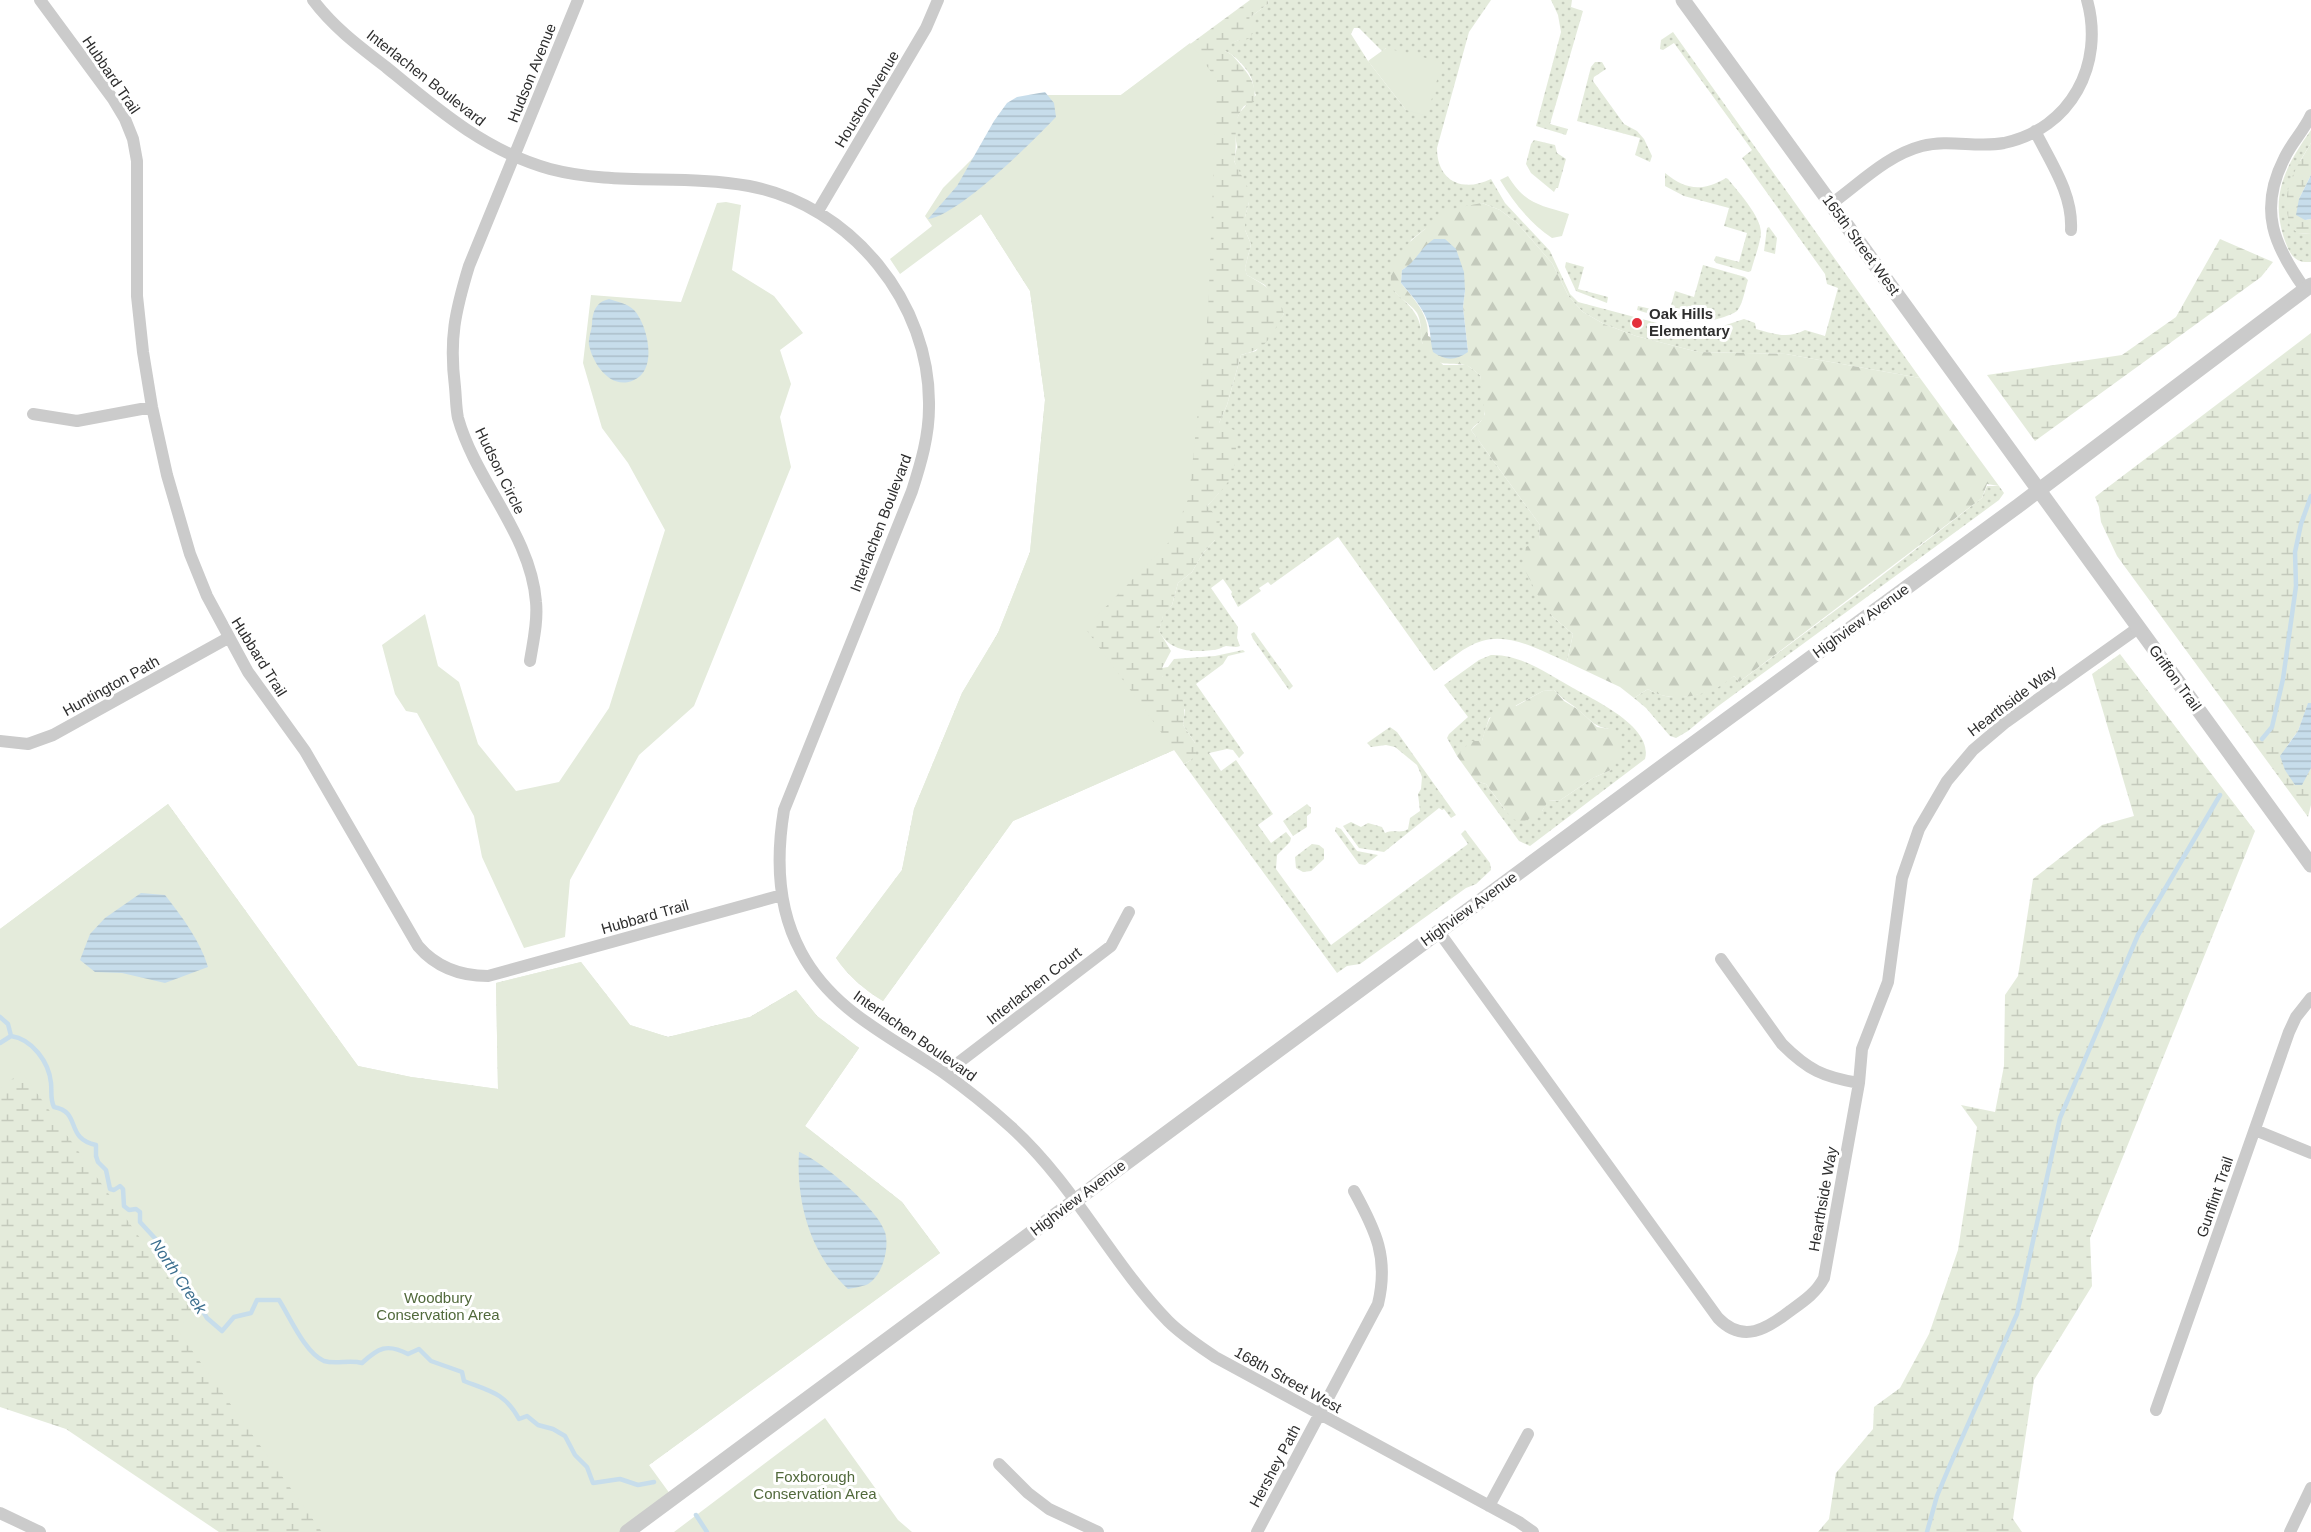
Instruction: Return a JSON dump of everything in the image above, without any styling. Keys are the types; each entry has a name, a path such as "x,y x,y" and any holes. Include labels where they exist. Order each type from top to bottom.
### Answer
{"street":[{"name":"Hubbard Trail","path":"40,0 113,99 133,139 137,161 137,296 152,407 167,475 187,544 207,596 228,638 254,680 305,751 410,935 427,956 450,970 475,976 502,973 782,895"},
{"name":"Interlachen Boulevard","path":"313,0 346,35 453,122 484,142 514,157 551,169 586,176 718,182 748,186 785,196 818,211 838,225 885,272 913,322 928,379 929,406 922,461 784,810 779,839 782,895 792,933 801,952 839,1002 977,1097 1014,1129 1075,1200"},
{"name":"Hudson Avenue","path":"514,157 578,0"},
{"name":"Houston Avenue","path":"818,211 926,28 938,0"},
{"name":"165th Street West","path":"1683,0 2039,490"},
{"path":"1831,204 1881,165 1901,154 1923,146 1996,144 2020,138 2051,121 2067,106 2079,89 2086,72 2092,51 2093,32 2087,0"},
{"path":"2308,287 2282,256 2272,223 2271,206 2278,172 2311,115"},
{"path":"2035,131 2069,200 2072,215 2071,230"},
{"name":"Hudson Circle","path":"514,157 469,266 456,308 451,354 458,418 478,468 529,568 536,602 536,630 530,661"},
{"name":"Highview Avenue","path":"627,1532 2039,490 2308,287"},
{"path":"33,414 77,421 152,407"},
{"name":"Griffon Trail","path":"2039,490 2311,865"},
{"name":"Hearthside Way","path":"1438,932 1718,1318 1729,1328 1736,1330 1758,1330 1772,1325 1808,1299 1820,1286 1826,1267 1859,1083 1862,1049 1888,982 1902,878 1909,852 1931,805 1973,750 2006,722 2138,628"},
{"name":"Huntington Path","path":"1,745 28,744 53,735 228,638"},
{"name":"Interlachen Court","path":"945,1074 1111,946 1129,912"},
{"path":"1721,959 1782,1044 1794,1057 1814,1071 1859,1083"},
{"name":"Gunflint Trail","path":"2156,1410 2289,1032 2296,1017 2311,998"},
{"path":"2255,1130 2311,1153"},
{"name":"Hershey Path","path":"1257,1532 1370,1321 1382,1288 1383,1266 1379,1241 1354,1191"},
{"name":"168th Street West","path":"1075,1200 1155,1306 1187,1338 1215,1357 1533,1532"},
{"path":"1489,1506 1528,1434"},
{"path":"999,1464 1028,1493 1049,1509 1098,1532"},
{"path":"2290,1532 2311,1488"},
{"path":"0,1513 40,1532"}],"green space":[{"path":"1250,0 1269,0 1268,4 1249,18 1255,27 1251,37 1225,46 1225,51 1230,53 1244,68 1254,86 1254,102 1244,106 1237,119 1234,161 1249,190 1245,230 1251,244 1245,268 1247,275 1265,286 1274,295 1284,314 1268,341 1258,349 1241,355 1227,405 1219,423 1236,431 1235,465 1229,480 1207,506 1220,520 1215,540 1203,553 1192,572 1178,583 1172,605 1163,616 1159,631 1171,651 1162,668 1162,676 1182,697 1183,725 1195,743 1196,754 1184,764 1174,750 1013,821 883,1001 857,982 836,958 902,870 914,809 962,693 998,633 1030,552 1045,400 1030,291 981,214 956,232 1054,103 1047,95 1121,95"},
{"path":"1269,0 1491,0 1469,32 1437,148 1441,169 1446,176 1461,184 1470,185 1491,179 1505,203 1550,251 1570,294 1578,302 1691,332 1717,328 1744,319 1755,323 1756,329 1775,334 1787,335 1805,330 1825,336 1838,288 1827,284 1825,274 1742,158 1752,150 1674,43 1663,50 1660,49 1661,40 1673,32 1920,378 1786,354 1698,352 1636,336 1604,324 1583,312 1569,297 1552,263 1517,223 1500,210 1482,203 1425,229 1411,240 1395,292 1416,314 1422,334 1422,343 1443,365 1467,365 1480,375 1485,411 1482,420 1471,430 1540,525 1539,540 1552,616 1573,634 1567,662 1525,644 1493,639 1469,646 1434,671 1338,537 1271,585 1268,582 1259,588 1261,591 1238,607 1223,579 1211,588 1238,627 1237,638 1240,646 1197,651 1175,647 1163,638 1159,631 1163,615 1172,605 1178,583 1192,572 1203,553 1215,540 1207,506 1219,493 1219,423 1227,405 1241,355 1256,351 1284,314 1265,285 1247,275 1245,268 1251,244 1245,230 1245,217 1249,202 1234,160 1237,147 1235,123 1240,112 1256,95 1248,72 1237,59 1225,51 1225,45 1239,40 1249,18 1268,4","holes":["1354,28 1359,28 1382,51 1386,48 1406,110 1368,61 1351,34"]},
{"path":"1551,0 1572,0 1571,7 1583,11 1550,124 1568,129 1566,135 1536,126 1561,32 1558,15"},
{"path":"1190,43 1217,80 1208,313 1189,497 1171,540 1085,628 1174,750 1013,821 883,1001 857,982 836,958 902,870 914,809 962,693 998,633 1030,552 1045,400 1030,291 981,214 900,274 890,259 932,226 925,216 943,188 1036,95 1121,95"},
{"path":"1386,48 1442,62 1427,116 1406,110 1368,61"},
{"path":"1595,62 1602,62 1606,69 1594,77 1593,81 1624,124 1637,131 1644,139 1652,156 1650,162 1635,155 1640,138 1577,121 1591,67"},
{"path":"2311,130 2311,143 2300,161 2298,233 2311,234 2311,262 2302,262 2291,254 2287,246 2281,229 2279,199 2293,158"},
{"path":"1534,140 1555,145 1557,153 1566,159 1558,188 1554,192 1531,173 1526,164"},
{"path":"2311,143 2311,175 2299,199 2305,220 2311,219 2311,234 2298,233 2290,227 2287,202 2290,183"},
{"path":"1665,173 1680,183 1694,187 1709,186 1728,179 1748,204 1760,226 1760,238 1751,271 1716,263 1714,260 1716,256 1739,262 1747,233 1724,226 1729,208 1684,196 1665,186"},
{"path":"1508,176 1527,198 1569,214 1562,236 1552,238 1523,212 1500,180"},
{"path":"717,203 741,205 732,270 774,296 803,333 780,350 791,384 780,417 791,467 694,706 639,755 570,880 565,937 524,948 482,857 474,816 417,713 406,711 395,694 382,645 425,614 438,666 459,682 478,744 516,791 559,782 609,708 665,530 628,463 602,428 583,363 591,295 681,302"},
{"path":"1482,203 1500,210 1517,223 1552,263 1569,297 1583,312 1604,324 1636,336 1698,352 1786,354 1920,378 1999,486 1987,484 1982,498 1739,682 1734,676 1713,690 1679,697 1655,693 1648,689 1634,698 1620,687 1567,662 1573,634 1552,616 1537,594 1523,566 1526,547 1539,540 1540,525 1471,430 1485,414 1480,375 1465,365 1436,361 1427,353 1424,349 1417,313 1394,291 1391,282 1393,266 1401,252 1439,215","holes":["1416,261 1465,291 1463,307 1468,352 1428,336 1423,314 1416,301 1401,283 1402,270"]},
{"path":"1769,227 1777,238 1775,254 1764,251"},
{"path":"2220,239 2273,262 2261,277 2035,441 1987,375 2122,355 2176,317"},
{"path":"1566,262 1584,267 1578,289 1608,297 1607,303 1576,291 1565,267"},
{"path":"1703,265 1745,277 1748,280 1737,311 1713,320 1691,322 1637,310 1638,306 1669,313 1675,291 1694,297"},
{"path":"2311,333 2311,703 2308,704 2298,731 2287,746 2306,775 2311,768 2311,805 2308,817 2117,556 2101,522 2095,497"},
{"path":"1987,486 1999,486 2004,493 1999,500 1717,707 1688,731 1676,738 1670,736 1646,708 1634,698 1648,689 1655,693 1679,697 1716,688 1734,676 1739,682 1982,498"},
{"path":"1254,632 1293,686 1289,690 1253,639 1251,634"},
{"path":"1243,650 1245,652 1228,656 1223,664 1196,684 1244,753 1239,758 1233,750 1227,749 1209,753 1221,771 1236,760 1273,814 1258,825 1271,843 1286,832 1291,838 1277,855 1276,869 1331,945 1468,844 1461,834 1465,830 1490,863 1491,870 1476,884 1466,888 1360,964 1347,966 1337,973 1184,764 1191,760 1195,743 1183,725 1185,710 1162,676 1162,668 1168,667 1174,659 1215,656"},
{"path":"2120,654 2255,831 2090,1238 2092,1286 2034,1380 2013,1519 2022,1532 1818,1532 1829,1519 1836,1473 1873,1429 1874,1407 1900,1388 1929,1334 1958,1250 1977,1127 1961,1105 1995,1112 2004,1066 2005,995 2018,976 2033,879 2102,825 2134,816 2092,674"},
{"path":"1491,655 1523,661 1607,707 1632,726 1645,747 1645,759 1530,846 1519,841 1475,781 1486,784 1505,810 1542,811 1548,800 1559,801 1593,778 1611,770 1609,729 1594,723 1554,690 1543,691 1489,718 1482,741 1457,756 1447,738 1468,717 1444,685 1479,660"},
{"path":"1554,690 1564,701 1579,710 1597,727 1609,729 1619,739 1621,752 1611,770 1593,778 1559,801 1549,800 1542,811 1523,822 1512,819 1486,784 1475,781 1457,756 1471,741 1482,741 1491,716 1499,706 1511,700 1516,706 1543,691"},
{"path":"1390,727 1397,732 1456,815 1451,818 1444,809 1439,808 1384,852 1359,848 1343,826 1351,822 1361,827 1368,823 1382,827 1385,833 1403,831 1408,829 1410,818 1420,811 1418,794 1422,777 1417,765 1395,747 1386,745 1371,747 1367,743"},
{"name":"Woodbury Conservation Area","path":"168,804 358,1066 411,1077 498,1089 496,983 581,962 630,1025 668,1037 750,1017 796,990 817,1016 859,1048 805,1126 902,1202 940,1253 649,1465 602,1532 219,1532 66,1429 0,1407 0,929"},
{"name":"Woodbury Conservation Area","path":"168,804 358,1066 411,1077 498,1089 496,983 581,962 630,1025 668,1037 750,1017 796,990 817,1016 859,1048 805,1126 902,1202 940,1253 649,1465 673,1498 627,1532 322,1532 176,1328 194,1314 22,1072 0,1088 0,929"},
{"path":"1307,804 1311,808 1311,813 1307,816 1307,827 1293,836 1283,821"},
{"path":"1336,827 1341,829 1357,851 1378,855 1365,865 1359,864 1335,831"},
{"path":"1312,844 1324,849 1324,859 1311,871 1303,872 1296,868 1295,857"},
{"name":"Foxborough Conservation Area","path":"825,1418 898,1520 912,1532 674,1532"}],"water":[{"path":"1045,92 1054,103 1056,117 976,192 958,205 928,219 957,186 994,121 1007,103 1017,97"},
{"path":"2311,175 2311,219 2305,220 2296,215 2299,199"},
{"path":"1434,239 1445,239 1456,249 1464,272 1463,307 1468,352 1455,358 1442,357 1433,352 1426,317 1401,283 1402,270"},
{"path":"609,299 625,304 634,310 643,326 648,357 646,367 634,380 618,382 611,379 604,374 591,352 589,339 594,311 601,302"},
{"path":"2308,703 2311,703 2311,768 2302,785 2295,785 2285,770 2280,756 2298,731"},
{"path":"141,893 165,895 195,938 208,967 165,983 122,973 95,972 80,960 90,934 105,918"},
{"path":"799,1152 821,1165 848,1186 880,1222 885,1232 885,1254 876,1276 866,1285 848,1289 824,1260 815,1243 803,1208"}],"waterway":[{"path":"2262,739 2272,727 2283,679 2296,586 2295,552 2301,524 2311,496"},
{"path":"1927,1532 1937,1496 2017,1314 2060,1118 2138,935 2220,795"},
{"path":"0,1017 8,1024 11,1036"},
{"name":"North Creek","path":"0,1043 11,1036 19,1038 38,1053 50,1075 54,1107 68,1114 80,1137 96,1145 96,1156 98,1162 106,1170 110,1189 114,1190 120,1186 123,1189 124,1206 129,1210 136,1209 140,1212 140,1222 163,1247 207,1318 222,1331 234,1317 251,1313 257,1300 279,1300 304,1343 324,1361 362,1363 383,1349 394,1349 408,1354 419,1349 431,1361 462,1372 464,1381 502,1398 519,1419 527,1416 538,1425 553,1429 565,1436 575,1455 587,1467 593,1483 620,1479 638,1485 654,1482"},
{"name":"North Creek","path":"696,1515 707,1532"}],"place":[{"name":"Oak Hills Elementary","path":"1637,323"}]}
